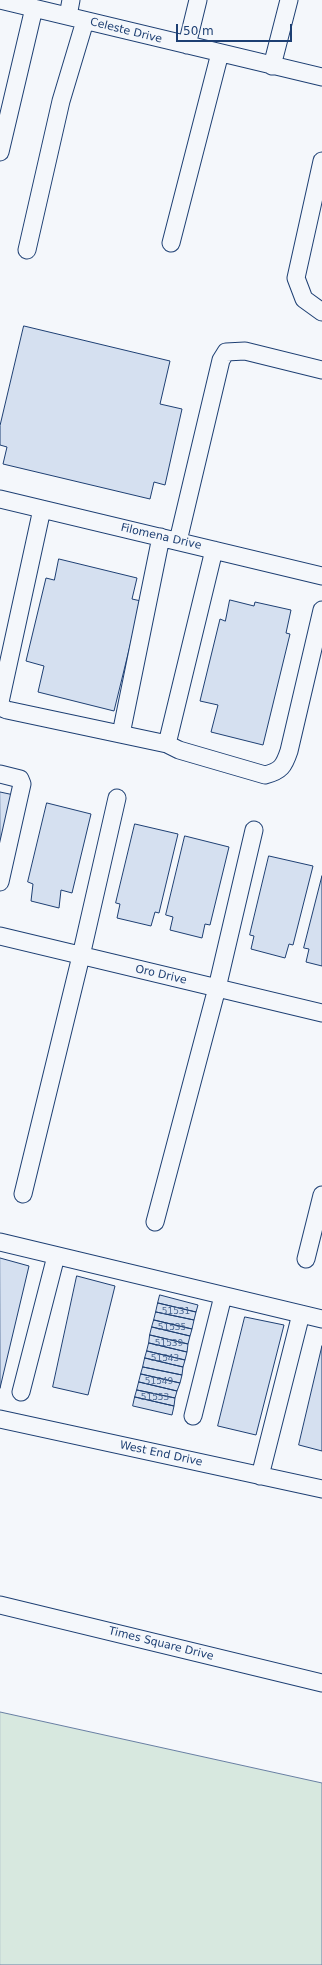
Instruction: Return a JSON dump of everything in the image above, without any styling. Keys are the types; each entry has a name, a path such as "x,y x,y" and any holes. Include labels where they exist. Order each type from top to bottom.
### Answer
{"street":[{"name":"Celeste Drive","path":"0,0 27,5 85,21 322,78"},
{"path":"68,16 71,0"},
{"path":"187,45 198,0"},
{"path":"272,66 289,0"},
{"path":"0,152 27,5"},
{"path":"28,250 61,101 85,21"},
{"path":"171,243 220,53"},
{"path":"322,161 296,278 304,299 322,312"},
{"path":"178,541 221,360 226,352 245,351 322,370"},
{"name":"Filomena Drive","path":"0,499 322,576"},
{"path":"42,509 0,703 2,708 7,710 167,744 179,750 265,775 277,772 286,762 322,610"},
{"path":"121,734 161,537"},
{"path":"167,744 214,550"},
{"path":"0,774 20,779 22,784 0,882"},
{"path":"23,1194 81,956 117,798"},
{"path":"155,1222 217,988 254,830"},
{"name":"Oro Drive","path":"0,936 322,1013"},
{"path":"306,1259 322,1195"},
{"path":"0,1242 322,1319"},
{"path":"21,1392 56,1256"},
{"path":"193,1416 223,1296"},
{"path":"260,1476 301,1314"},
{"name":"West End Drive","path":"0,1419 322,1489"},
{"name":"Times Square Drive","path":"0,1605 322,1683"}],"shaded area":[{"path":"0,1712 322,1783 322,1965 0,1965"}],"building":[{"path":"24,326 170,361 160,404 182,409 165,485 154,482 150,499 3,464 7,447 0,445 0,426"},
{"path":"59,559 137,578 132,599 141,601 114,711 38,692 44,666 26,661 46,578 54,580"},
{"path":"230,600 254,606 255,602 291,610 286,633 290,634 263,745 211,732 218,705 200,701 220,619 225,621"},
{"path":"0,792 14,795 0,851"},
{"path":"47,803 91,814 72,893 61,890 59,908 31,901 33,884 28,882"},
{"path":"135,824 178,834 159,913 155,912 151,926 117,918 120,904 116,903"},
{"path":"185,836 229,847 210,925 205,924 202,938 170,930 173,917 166,915"},
{"path":"269,856 313,866 293,945 289,944 285,958 251,949 254,936 250,935"},
{"path":"322,876 322,966 306,962 309,949 304,948"},
{"path":"0,1258 29,1266 0,1388"},
{"path":"77,1276 115,1286 88,1395 53,1387"},
{"path":"160,1295 198,1305 196,1312 158,1303"},
{"path":"158,1303 196,1312 194,1320 156,1312"},
{"path":"156,1312 194,1320 192,1329 154,1320"},
{"path":"245,1317 284,1325 256,1435 218,1426"},
{"path":"154,1320 192,1329 190,1336 152,1327"},
{"path":"152,1327 190,1336 188,1344 150,1335"},
{"path":"150,1335 188,1344 187,1352 149,1343"},
{"path":"149,1343 187,1352 185,1360 147,1351"},
{"path":"322,1346 322,1451 299,1445"},
{"path":"147,1351 185,1360 183,1367 145,1358"},
{"path":"145,1358 183,1367 182,1375 143,1367"},
{"path":"143,1367 182,1375 180,1383 141,1374"},
{"path":"141,1374 180,1383 177,1391 139,1382"},
{"path":"139,1382 177,1391 175,1398 137,1390"},
{"path":"137,1390 175,1398 174,1406 135,1397"},
{"path":"135,1397 174,1406 172,1415 133,1406"}]}
